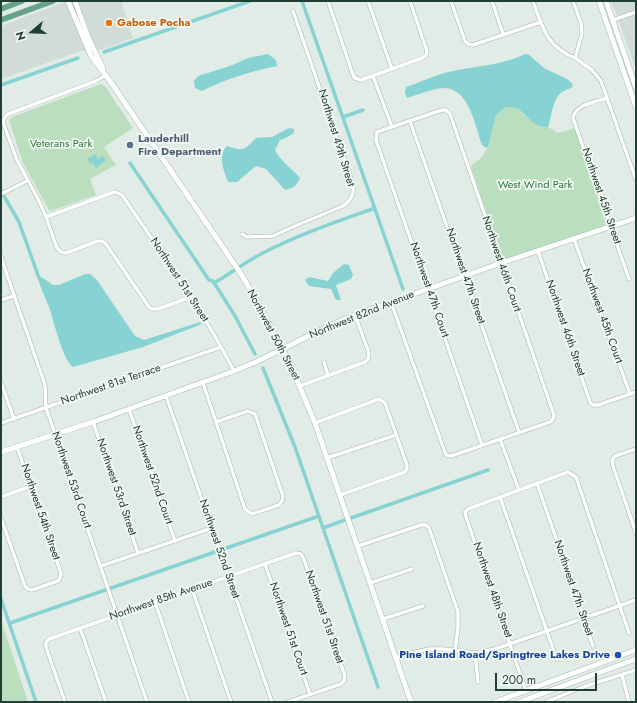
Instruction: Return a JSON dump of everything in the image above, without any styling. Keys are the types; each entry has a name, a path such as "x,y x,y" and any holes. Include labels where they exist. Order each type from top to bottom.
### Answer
{"main road":[{"path":"1,9 22,1"},
{"path":"1,20 53,1"}],"street":[{"name":"Northwest 50th Street","path":"68,1 91,56 106,75 239,271 283,349 315,422 411,702"},
{"path":"75,1 88,37 106,75 96,81 8,114 3,122 17,160 38,199 57,248 61,252 66,253 98,241 102,241 106,244 149,307 152,309 158,309 191,297"},
{"path":"328,1 353,75 361,80 422,58 426,55 427,51 410,1"},
{"path":"368,1 392,69"},
{"path":"451,1 465,41 468,44 473,45 541,22"},
{"path":"492,1 503,34"},
{"path":"533,1 546,35 556,47 592,70 601,82 636,180"},
{"path":"573,1 581,23 582,34 575,58"},
{"path":"599,1 636,107"},
{"path":"606,1 636,88"},
{"name":"Northwest 49th Street","path":"242,234 247,237 274,236 343,206 349,202 353,195 353,186 293,11"},
{"path":"613,20 636,12"},
{"path":"373,76 392,127 410,121"},
{"name":"Northwest 45th Street","path":"607,98 578,108 574,113 573,118 630,279"},
{"name":"Northwest 46th Court","path":"410,121 442,110 446,110 450,114 554,415 550,422 519,432"},
{"name":"Northwest 47th Street","path":"410,121 519,432"},
{"name":"Northwest 47th Court","path":"392,127 377,132 376,140 482,445"},
{"path":"1,194 27,181"},
{"name":"Northwest 51st Street","path":"46,217 114,192 118,192 122,195 191,297 234,371"},
{"name":"Northwest 82nd Avenue","path":"1,452 93,422 203,383 234,371 355,315 501,263 636,218"},
{"name":"Northwest 45th Court","path":"574,239 630,394"},
{"name":"Northwest 46th Street","path":"538,251 590,402 593,405 598,405 630,394"},
{"name":"Northwest 53rd Court","path":"1,257 45,386 46,408 147,702"},
{"path":"1,300 14,296"},
{"path":"391,302 446,455 451,456 519,432"},
{"path":"300,386 365,362 368,359 369,353 355,315"},
{"name":"Northwest 81st Terrace","path":"1,423 221,347"},
{"path":"324,362 328,375"},
{"path":"1,382 14,419"},
{"path":"203,383 216,422 245,509 252,514 279,504 282,501 283,496 255,414 248,411 216,422"},
{"path":"630,394 636,392"},
{"name":"Northwest 52nd Street","path":"166,396 272,702"},
{"path":"315,422 379,399 385,403 407,465 405,472 340,495"},
{"name":"Northwest 52nd Court","path":"129,409 175,541"},
{"name":"Northwest 53rd Street","path":"93,422 138,553"},
{"path":"327,458 396,435"},
{"path":"500,439 519,490"},
{"name":"Northwest 54th Street","path":"1,518 25,586 32,590 58,581 61,573 17,447"},
{"path":"636,449 615,456 612,460 636,533"},
{"path":"557,660 500,497 537,483 568,472 576,476 629,633"},
{"name":"Northwest 47th Street","path":"537,483 593,646"},
{"path":"1,496 31,486"},
{"name":"Northwest 48th Street","path":"500,497 468,509 465,512 526,691"},
{"path":"358,546 421,525 426,525 429,528 458,612 455,651"},
{"path":"101,566 212,528"},
{"name":"Northwest 85th Avenue","path":"65,702 46,647 46,642 49,639 296,553 301,554"},
{"name":"Northwest 51st Street","path":"301,554 345,676 344,681 341,684 310,694"},
{"name":"Northwest 51st Court","path":"265,564 310,694"},
{"path":"370,583 412,569"},
{"path":"192,589 231,702"},
{"path":"396,658 429,649 476,653 511,644 636,600"},
{"path":"155,602 189,702"},
{"path":"383,619 423,606"},
{"path":"80,628 106,702"},
{"path":"496,702 636,650"},
{"path":"476,653 478,682"},
{"path":"519,702 636,659"},
{"path":"546,702 583,687 636,670"},
{"path":"622,675 629,702"},
{"path":"288,702 310,694"},
{"path":"505,702 511,696"}],"shaded area":[{"path":"67,1 121,1 133,38 98,51 81,51 1,79 1,26"},
{"path":"611,1 636,1 636,71 616,13"}],"green space":[{"name":"Veterans Park","path":"101,84 105,86 133,128 104,147 116,165 90,179 96,195 51,211 49,210 23,163 9,120 12,117"},
{"name":"West Wind Park","path":"506,107 515,107 527,118 541,127 548,127 558,133 575,128 606,225 502,260 471,166 482,157 488,147 496,115"},
{"path":"1,620 28,702 1,702"}],"water":[{"path":"268,54 276,60 277,66 239,76 202,91 195,88 194,81 198,76 230,66 248,58"},
{"path":"528,54 544,68 567,79 572,83 573,87 562,92 556,99 548,127 542,127 534,123 516,108 506,107 496,115 488,147 486,148 482,145 470,109 459,94 452,89 443,88 407,98 405,93 406,87 441,74 508,61"},
{"path":"289,128 294,129 294,133 280,140 275,150 280,158 300,178 296,185 285,190 266,169 256,166 237,182 228,182 222,163 222,154 227,146 243,149 256,138 272,137"},
{"path":"95,154 98,159 103,156 106,160 96,168 90,161 92,164 91,165 87,159"},
{"path":"344,264 349,265 353,275 351,279 336,285 341,300 336,300 331,289 309,286 305,280 309,277 328,281 333,273"},
{"path":"85,274 90,274 97,280 135,336 144,340 200,322 202,324 143,347 73,367 65,356 38,279 41,277 53,285 59,285"}],"waterway":[{"path":"104,52 250,1"},
{"path":"302,1 403,289"},
{"path":"1,85 78,58"},
{"path":"343,117 363,110"},
{"path":"130,163 209,280 213,281 235,316 255,354"},
{"path":"1,191 19,222 39,278"},
{"path":"214,283 275,247 317,229 375,208"},
{"path":"263,368 295,447 378,687"},
{"path":"351,518 488,470"},
{"path":"10,623 319,516"},
{"path":"323,528 345,520"},
{"path":"1,599 36,702"}],"place":[{"name":"Gabose Pocha","path":"109,23"},
{"name":"Lauderhill Fire Department","path":"130,145"},
{"name":"Pine Island Road/Springtree Lakes Drive","path":"618,655"}]}
